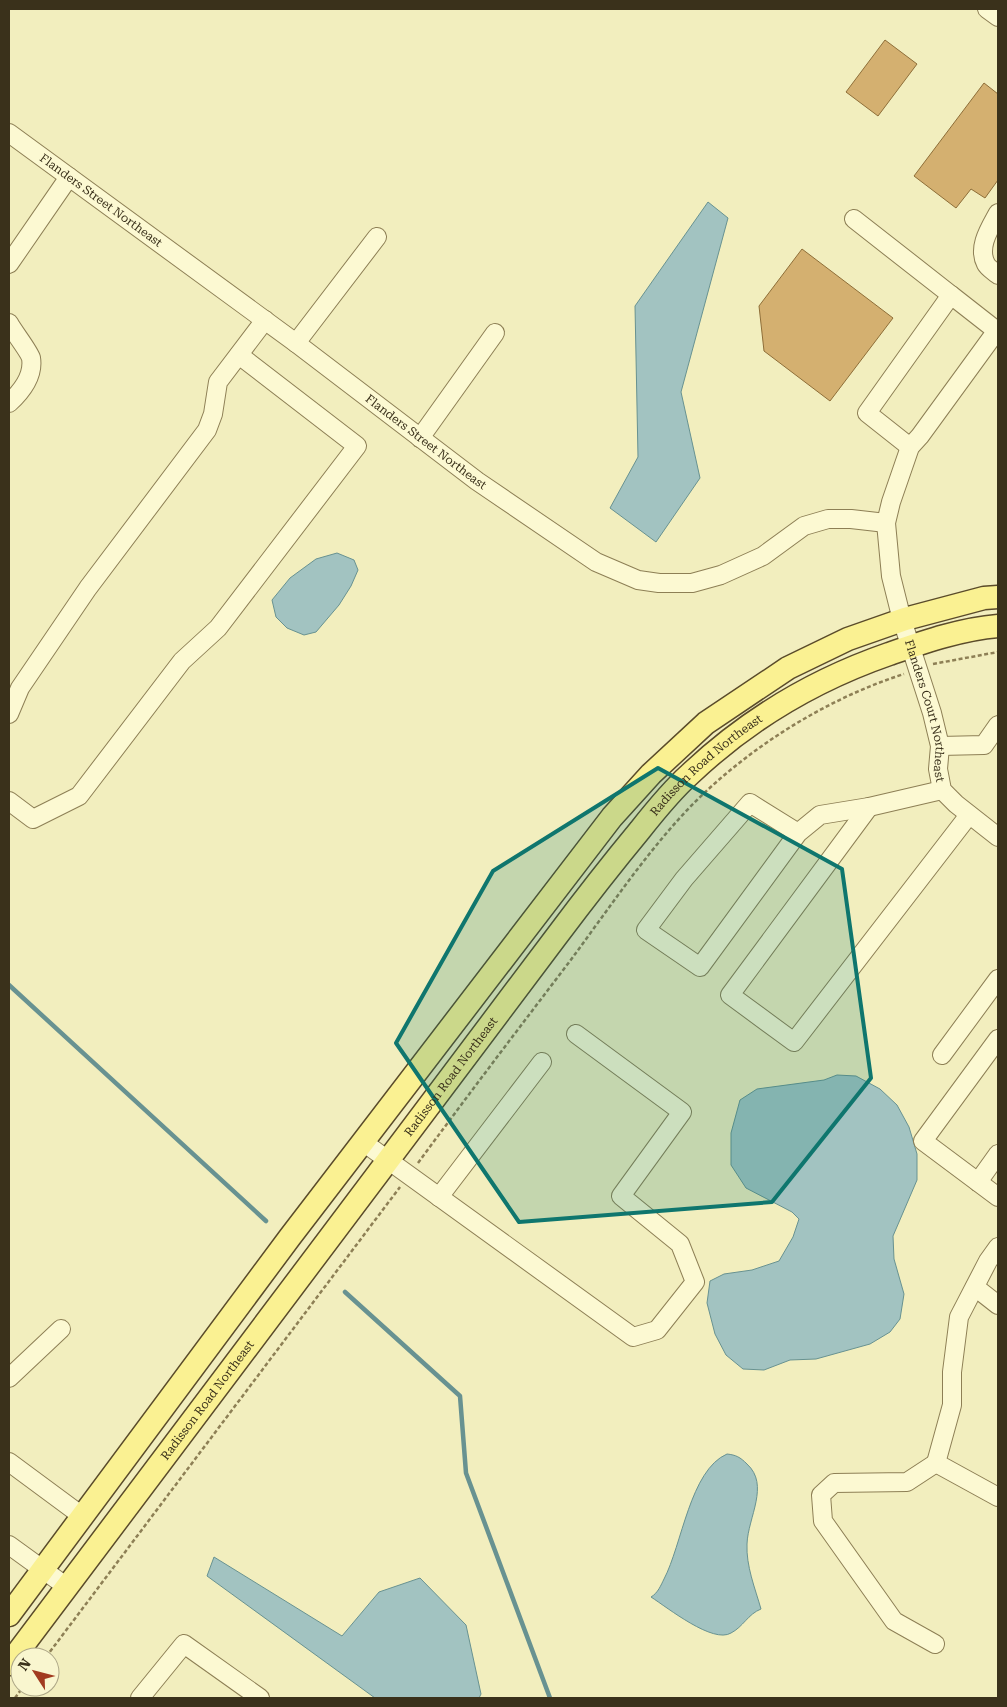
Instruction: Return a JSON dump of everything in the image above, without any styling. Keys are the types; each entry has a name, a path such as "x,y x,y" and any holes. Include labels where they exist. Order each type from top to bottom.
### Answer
{"main road":[{"path":"9,1615 364,1142 612,817 651,774 706,723 788,668 848,639 902,620 984,598 998,597"},
{"name":"Radisson Road Northeast","path":"9,1664 608,869 689,774 762,715 806,689 852,667 910,646 953,634 998,626"}],"street":[{"path":"988,9 998,17"},
{"name":"Flanders Street Northeast","path":"9,133 296,343 477,482 596,562 638,580 659,583 692,583 722,575 763,556 804,526 828,519 851,518 886,523"},
{"path":"9,264 69,177"},
{"path":"998,213 990,226 982,247 986,264 998,275"},
{"path":"854,219 998,330"},
{"path":"296,343 377,238"},
{"path":"910,447 867,413 951,295"},
{"path":"9,714 20,688 88,588 207,430 213,414 218,382 265,320"},
{"path":"9,323 31,357 30,378 9,403"},
{"name":"Flanders Court Northeast","path":"998,330 910,447 890,502 886,523 891,576 902,620 932,713 940,746 938,769 942,790 969,815 998,837"},
{"path":"420,438 495,333"},
{"path":"9,801 33,819 79,796 182,661 218,628 357,446 239,355"},
{"path":"940,746 984,745 998,725"},
{"path":"798,833 750,803 684,879 646,930 700,967 798,833 820,815 869,807 942,790"},
{"path":"869,807 730,995 794,1042 969,815"},
{"path":"942,1055 998,980"},
{"path":"364,1142 632,1338 657,1330 695,1282 680,1244 621,1196 682,1112 576,1034"},
{"path":"998,1039 923,1141 998,1198"},
{"path":"440,1197 542,1062"},
{"path":"978,1182 998,1154"},
{"path":"935,1644 894,1621 823,1521 821,1495 834,1483 908,1482 936,1463 952,1405 952,1372 958,1317 988,1261 998,1247"},
{"path":"974,1287 998,1305"},
{"path":"9,1378 61,1328"},
{"path":"9,1462 82,1516"},
{"path":"936,1463 998,1497"},
{"path":"9,1545 67,1587"},
{"path":"140,1698 184,1644 259,1698"}],"path":[{"path":"940,662 998,652"},
{"path":"416,1166 651,854 699,798 753,752 799,723 846,697 898,676"},
{"path":"54,1647 400,1186"}],"highlighted area":[{"path":"658,768 842,869 871,1078 772,1202 519,1222 396,1043 493,871"}],"water":[{"path":"708,202 728,218 681,392 700,478 656,542 610,508 638,457 635,306"},
{"path":"337,553 354,560 358,570 339,605 316,632 304,635 287,628 276,617 272,600 290,578 316,559"},
{"path":"837,1075 856,1076 880,1089 897,1105 909,1127 917,1154 917,1180 893,1236 894,1259 904,1294 900,1319 890,1332 870,1344 816,1359 790,1360 764,1370 743,1369 726,1355 715,1334 707,1303 710,1281 724,1274 752,1270 779,1261 793,1237 799,1219 792,1212 746,1188 731,1165 731,1133 740,1100 757,1089 824,1080"},
{"path":"727,1454 738,1457 744,1462 754,1472 757,1482 756,1502 748,1534 747,1552 751,1577 761,1609 756,1611 731,1633 723,1635 713,1634 702,1629 651,1597 659,1589 664,1579 688,1510 704,1476 714,1463"},
{"path":"214,1557 342,1636 379,1592 420,1578 466,1625 481,1694 479,1698 375,1698 207,1576"}],"building":[{"path":"885,40 917,64 878,116 846,92"},
{"path":"984,83 998,94 998,180 985,198 971,189 956,208 914,176"},
{"path":"802,249 893,318 830,401 764,351 759,306"}],"waterway":[{"path":"9,985 266,1221"},
{"path":"345,1292 460,1396 466,1473 550,1698"}]}
